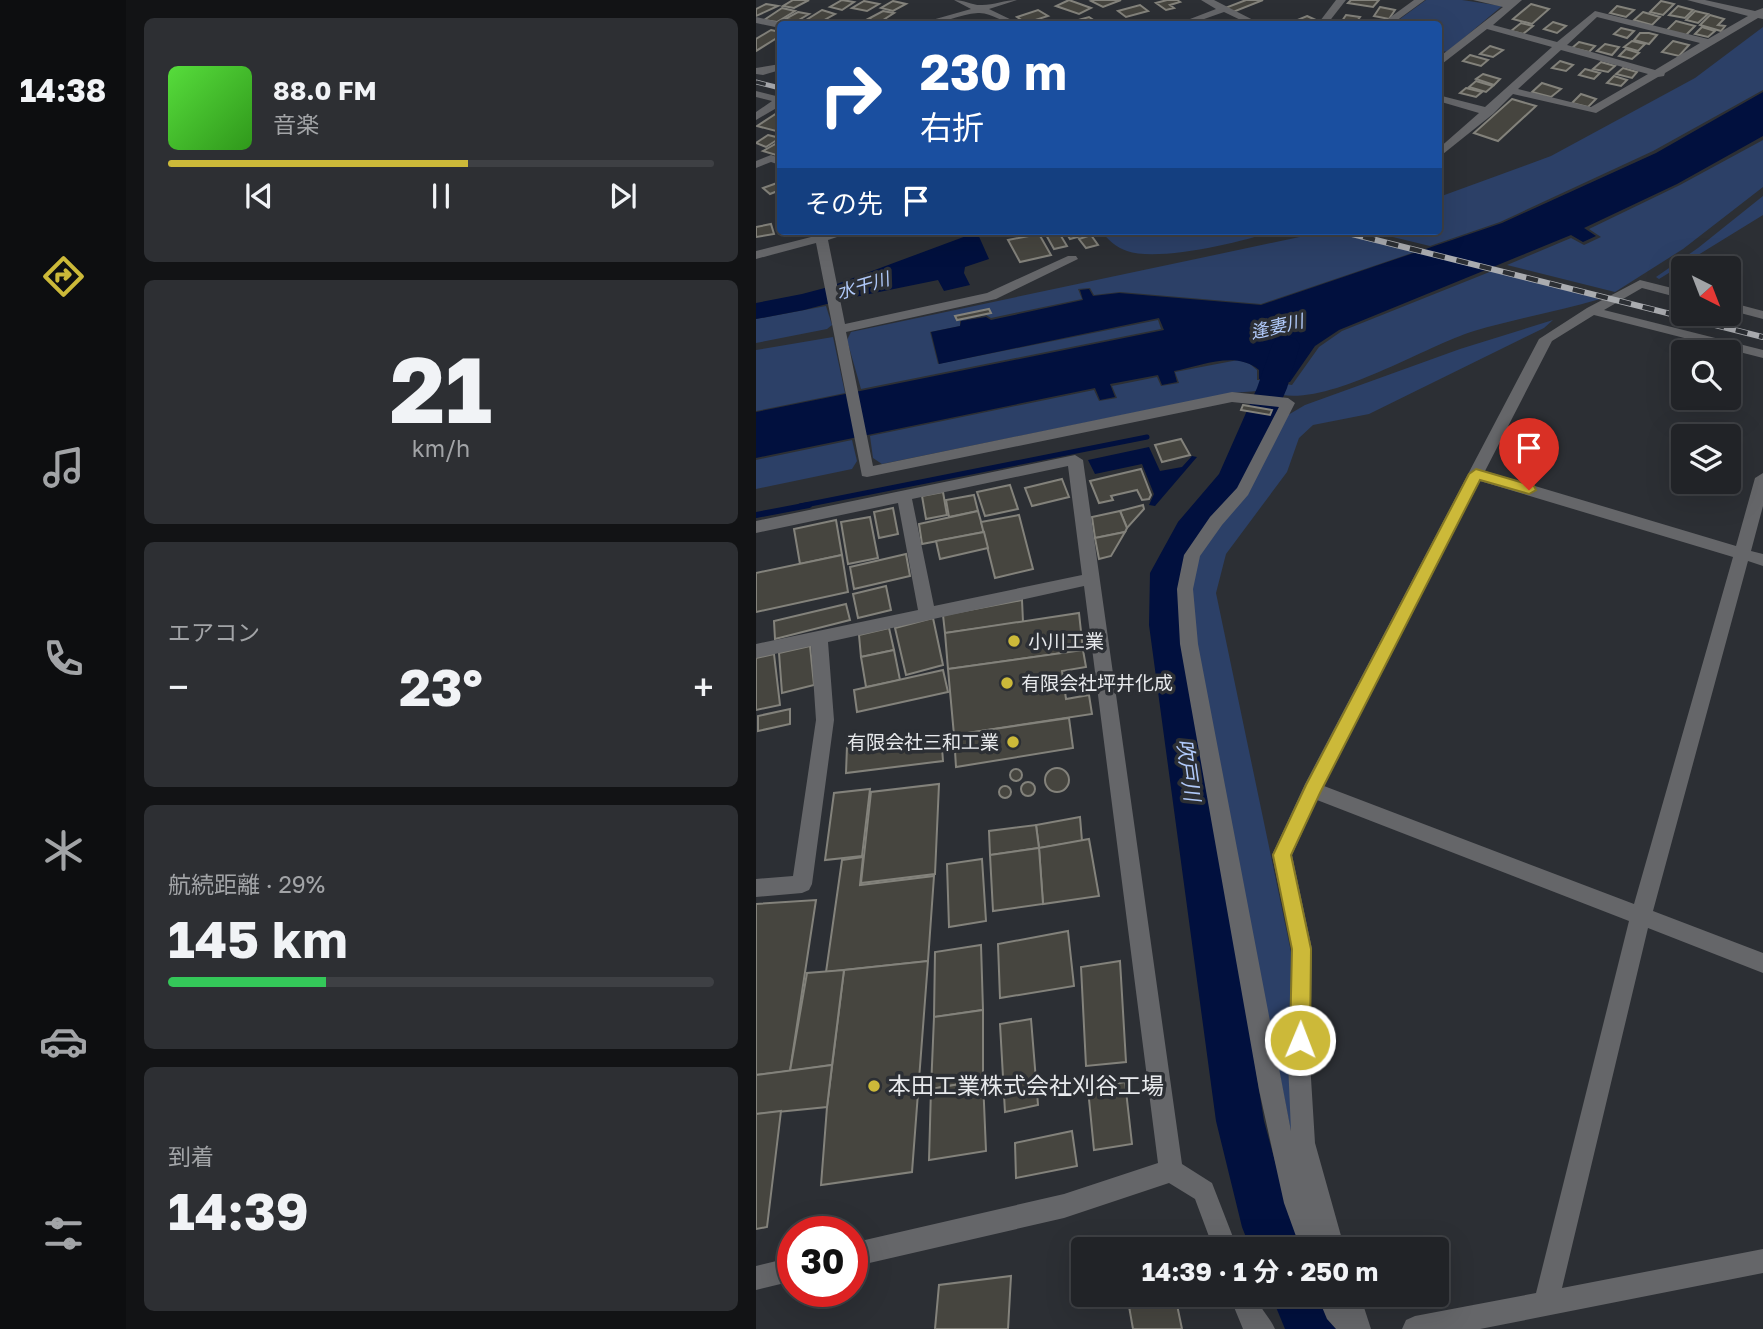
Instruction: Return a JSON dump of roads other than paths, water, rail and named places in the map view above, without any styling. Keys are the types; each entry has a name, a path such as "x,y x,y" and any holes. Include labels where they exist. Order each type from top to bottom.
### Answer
{"street":[{"path":"959,0 1009,21"},
{"path":"939,21 1012,0"},
{"path":"1206,0 1249,21"},
{"path":"1324,21 1341,0"},
{"path":"1390,21 1419,0"},
{"path":"1478,0 1514,2"},
{"path":"1692,0 1761,14"},
{"path":"1743,0 1748,8 1745,12"},
{"path":"1442,61 1514,2"},
{"path":"1190,21 1224,9"},
{"path":"1442,152 1489,112 1598,10 1711,43"},
{"path":"1511,90 1592,111 1761,14"},
{"path":"756,20 777,25"},
{"path":"1487,26 1660,74"},
{"path":"758,72 777,68"},
{"path":"758,72 777,75"},
{"path":"756,94 777,99"},
{"path":"1442,99 1489,112"},
{"path":"756,117 777,102"},
{"path":"756,152 776,160"},
{"path":"756,165 776,160"},
{"path":"756,255 820,235 867,471 1232,397 1287,403 1243,491 1216,521 1192,555 1185,589 1189,644 1270,1090 1296,1203 1308,1237"},
{"path":"838,330 990,296 1072,259"},
{"path":"1329,1237 1303,1143 1299,1062 1302,949 1282,855 1312,790 1546,339 1640,284 1671,292"},
{"path":"1741,309 1763,315"},
{"path":"1592,311 1763,354"},
{"path":"756,527 1074,460 1171,1171"},
{"path":"1476,474 1763,560"},
{"path":"1546,1302 1641,916 1763,478"},
{"path":"904,496 927,612"},
{"path":"756,651 1090,579"},
{"path":"756,888 802,884 825,720 819,636"},
{"path":"1312,790 1763,963"},
{"path":"868,1251 1065,1206 1171,1171 1205,1191 1221,1237"},
{"path":"1415,1329 1763,1261"},
{"path":"756,1278 777,1273"},
{"path":"1246,1307 1251,1319 1262,1329"},
{"path":"1334,1307 1352,1329"},
{"path":"1352,1307 1359,1329"}],"water":[{"name":"逢妻川","path":"1763,92 1763,136 1677,184 1584,228 1596,236 1583,242 1571,235 1339,330 1315,346 1290,382 1282,381 1278,394 1261,391 1266,379 1259,379 1259,370 1250,364 1218,361 1174,371 1177,382 1162,385 1158,375 1110,384 1115,397 1100,400 1095,388 756,458 756,412 1164,330 1159,318 939,364 931,332 960,326 961,321 986,317 991,320 1083,300 1080,290 1089,289 1093,296 1119,293 1261,305 1502,223 1656,153"},
{"path":"969,235 978,235 989,259 965,267 964,273 970,285 944,291 938,280 840,300 837,284"},
{"path":"1149,447 1160,471 1182,467 1192,456 1197,457 1155,506 1149,505 1154,494 1142,464 1095,474 1088,460"}],"waterway":[{"name":"水干川","path":"756,311 804,302 874,283"},
{"name":"吹戸川","path":"1271,1237 1240,1121 1167,625 1167,573 1190,530 1233,478 1272,388 1286,345"},
{"path":"800,506 1147,437"},
{"path":"756,515 809,505"},
{"name":"吹戸川","path":"1302,1307 1312,1329"}],"railway":[{"path":"756,82 777,87"},
{"path":"1356,235 1763,337"}],"place":[{"name":"小川工業","path":"1014,641"},
{"name":"有限会社坪井化成","path":"1007,683"},
{"name":"有限会社三和工業","path":"1013,742"},
{"name":"本田工業株式会社刈谷工場","path":"874,1086"}]}
